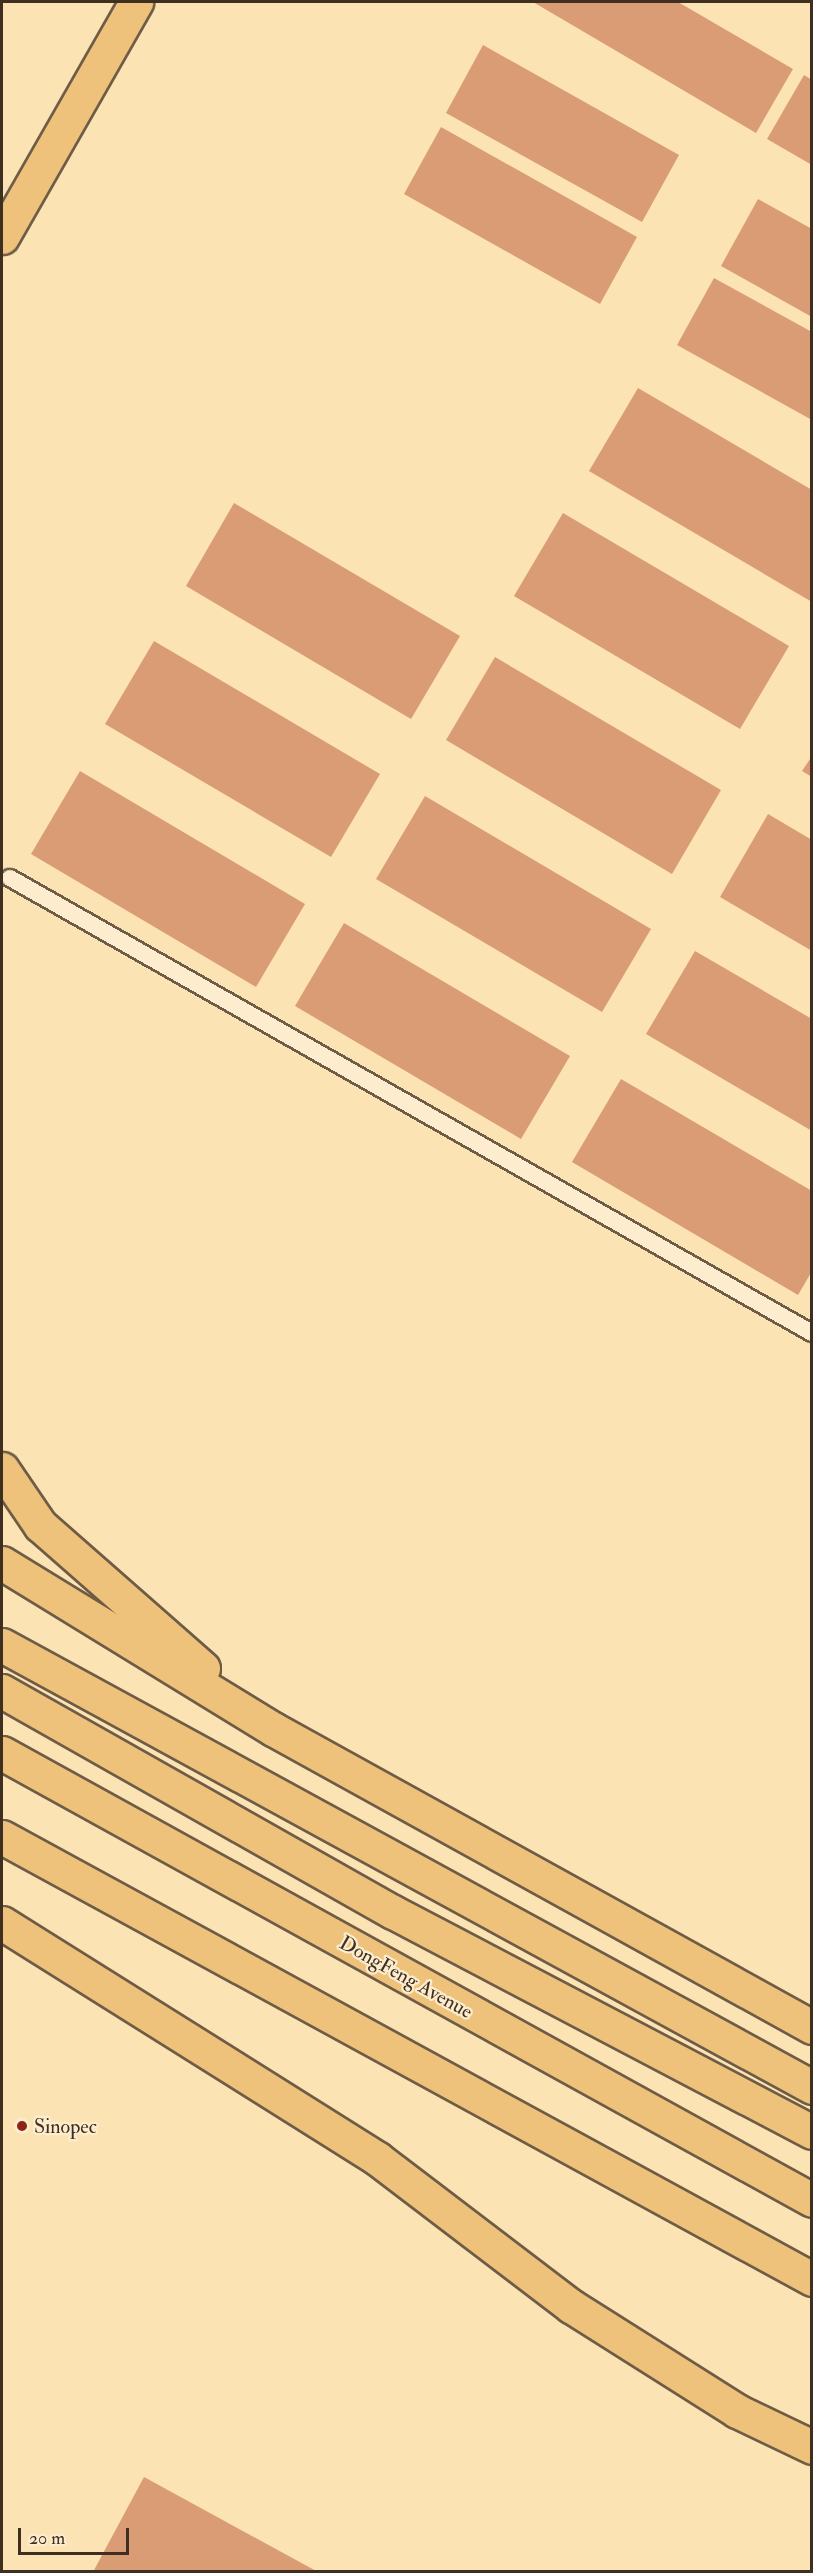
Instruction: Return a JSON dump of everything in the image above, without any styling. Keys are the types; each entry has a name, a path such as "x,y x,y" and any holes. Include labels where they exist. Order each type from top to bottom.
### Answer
{"main road":[{"path":"2,237 136,2"},
{"path":"2,1469 40,1526 273,1729"},
{"path":"2,1563 273,1729 812,2027"},
{"path":"2,1646 812,2087"},
{"path":"2,1691 393,1912 812,2132"},
{"name":"DongFeng Avenue","path":"2,1753 812,2200"},
{"path":"2,1838 812,2279"},
{"path":"2,1923 378,2159 571,2306 737,2411 812,2447"}],"lane":[{"path":"10,878 812,1333"}],"building":[{"path":"533,2 678,2 793,69 756,133"},
{"path":"483,45 679,155 642,222 446,113"},
{"path":"804,75 812,80 812,165 767,139"},
{"path":"441,127 637,237 600,304 404,194"},
{"path":"758,199 812,229 812,317 721,266"},
{"path":"714,278 812,332 812,420 677,345"},
{"path":"638,388 812,490 812,602 589,471"},
{"path":"234,503 460,636 411,719 186,586"},
{"path":"563,513 789,646 740,729 514,596"},
{"path":"154,641 380,774 331,857 105,724"},
{"path":"495,657 721,790 672,874 446,740"},
{"path":"812,756 812,777 802,771"},
{"path":"80,771 305,904 256,987 31,854"},
{"path":"425,796 651,929 602,1012 376,879"},
{"path":"768,814 812,840 812,951 720,897"},
{"path":"344,923 570,1056 521,1139 295,1006"},
{"path":"695,951 812,1019 812,1131 646,1034"},
{"path":"621,1079 812,1191 812,1271 798,1295 572,1162"},
{"path":"144,2477 318,2572 93,2572"}],"place":[{"name":"Sinopec","path":"22,2126"}]}
